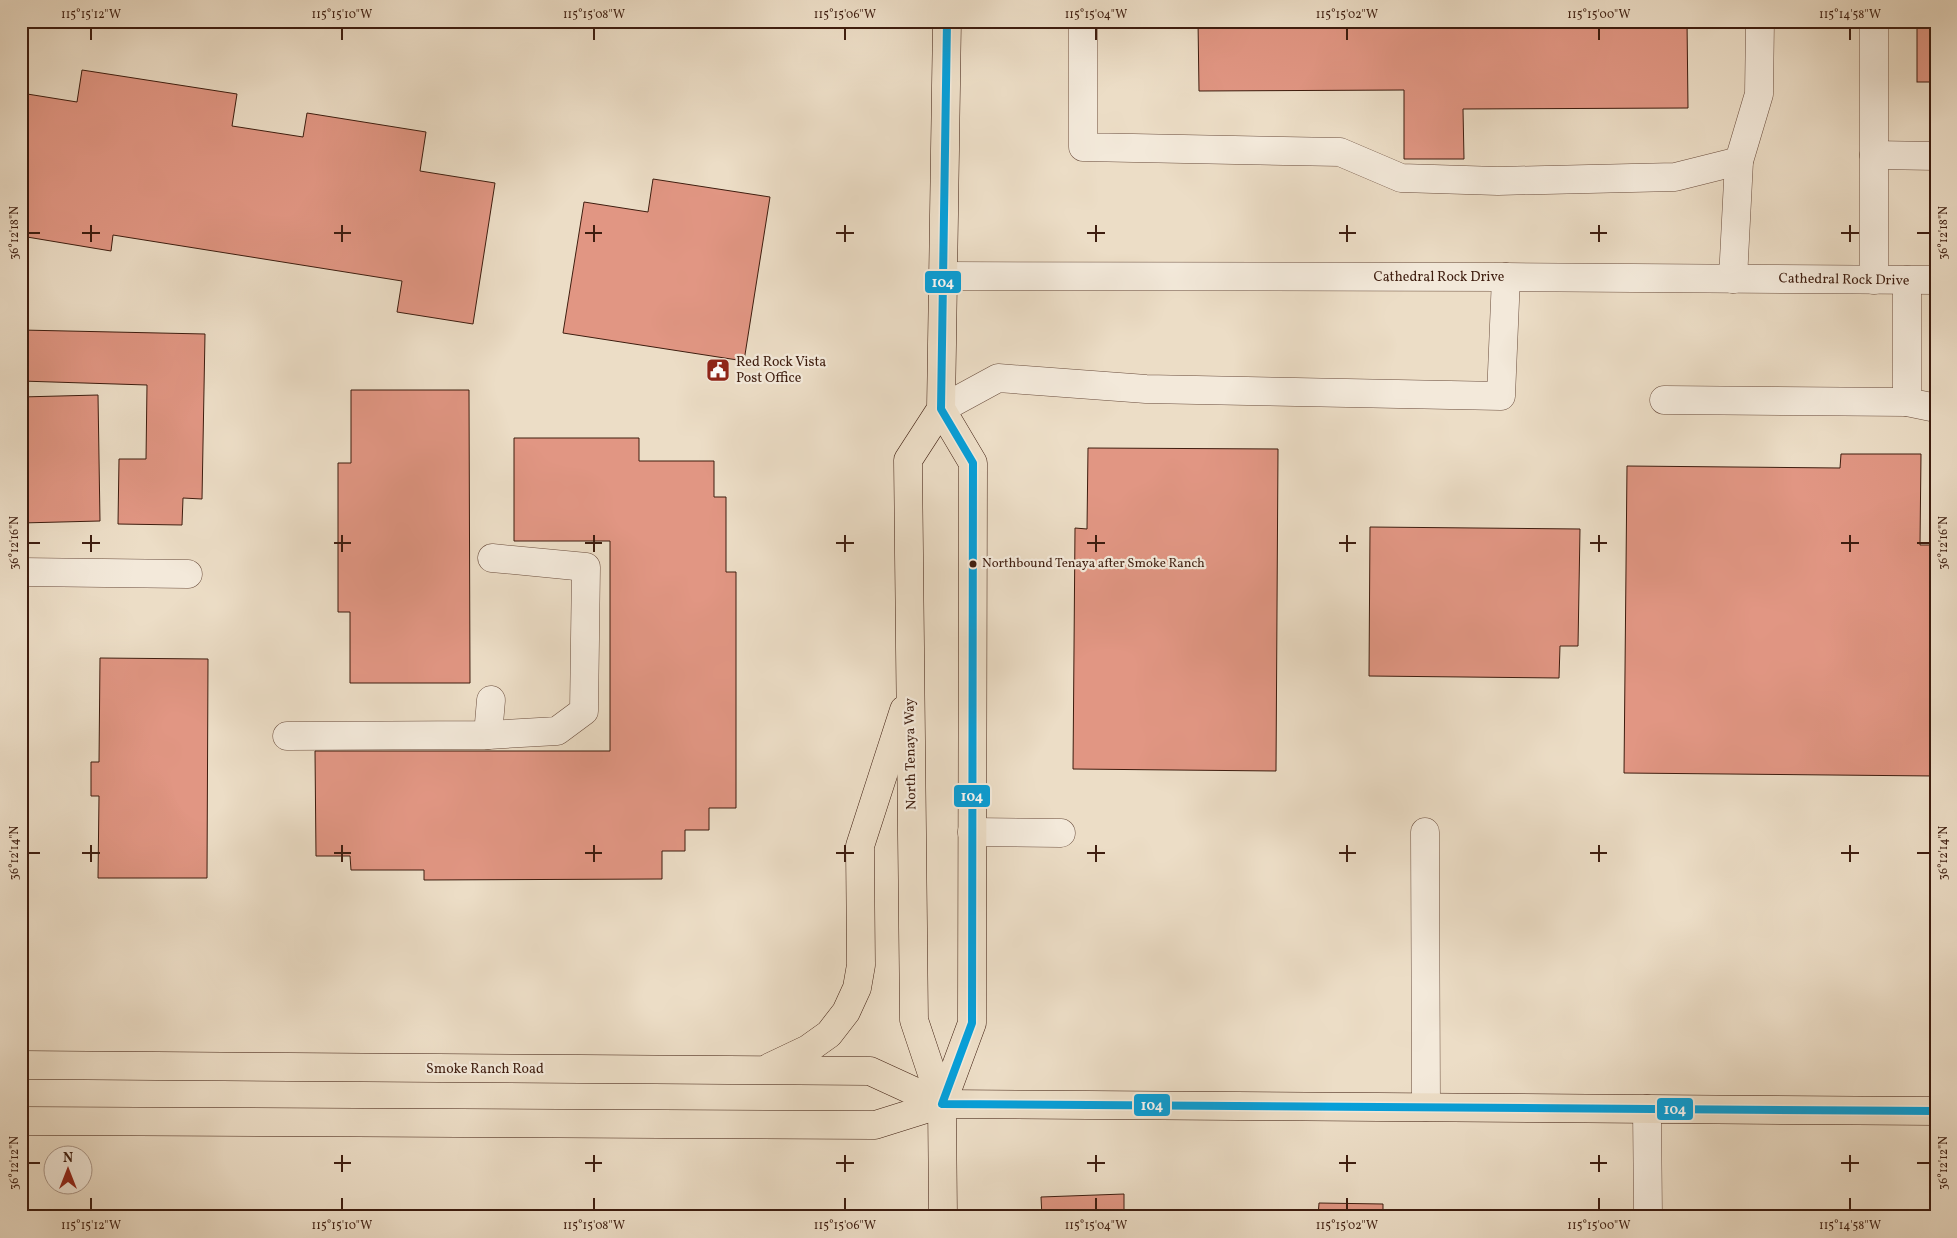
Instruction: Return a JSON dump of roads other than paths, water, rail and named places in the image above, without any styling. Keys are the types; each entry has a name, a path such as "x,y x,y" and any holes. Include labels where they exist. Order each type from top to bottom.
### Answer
{"main road":[{"path":"941,409 947,21"},
{"name":"North Tenaya Way","path":"942,1104 972,1023 973,463 941,409 908,460 914,1020 942,1104 943,1217"},
{"path":"763,1070 808,1049 829,1034 846,1012 857,988 860,965 860,846 911,690"},
{"name":"Smoke Ranch Road","path":"21,1065 870,1071 942,1104"},
{"name":"Smoke Ranch Road","path":"21,1121 875,1125 942,1104 1936,1111"}],"street":[{"path":"1083,21 1083,147 1340,152 1402,178 1498,181 1675,177 1739,161"},
{"path":"1733,278 1739,161 1759,94 1760,21"},
{"path":"1874,21 1874,280"},
{"path":"1874,155 1936,156"},
{"name":"Cathedral Rock Drive","path":"942,276 1936,280"},
{"path":"941,409 998,378 1146,389 1501,396 1506,277"},
{"path":"1907,280 1907,402"},
{"path":"1664,400 1907,402 1936,408"},
{"path":"287,736 488,735 557,731 584,711 586,567 492,558"},
{"path":"21,572 188,574"},
{"path":"488,735 492,700"},
{"path":"972,832 1061,833"},
{"path":"1424,832 1426,1107"},
{"path":"1647,1109 1648,1217"}],"place":[{"name":"Red Rock Vista Post Office","path":"718,370"},
{"name":"Northbound Tenaya after Smoke Ranch","path":"973,564"}]}
